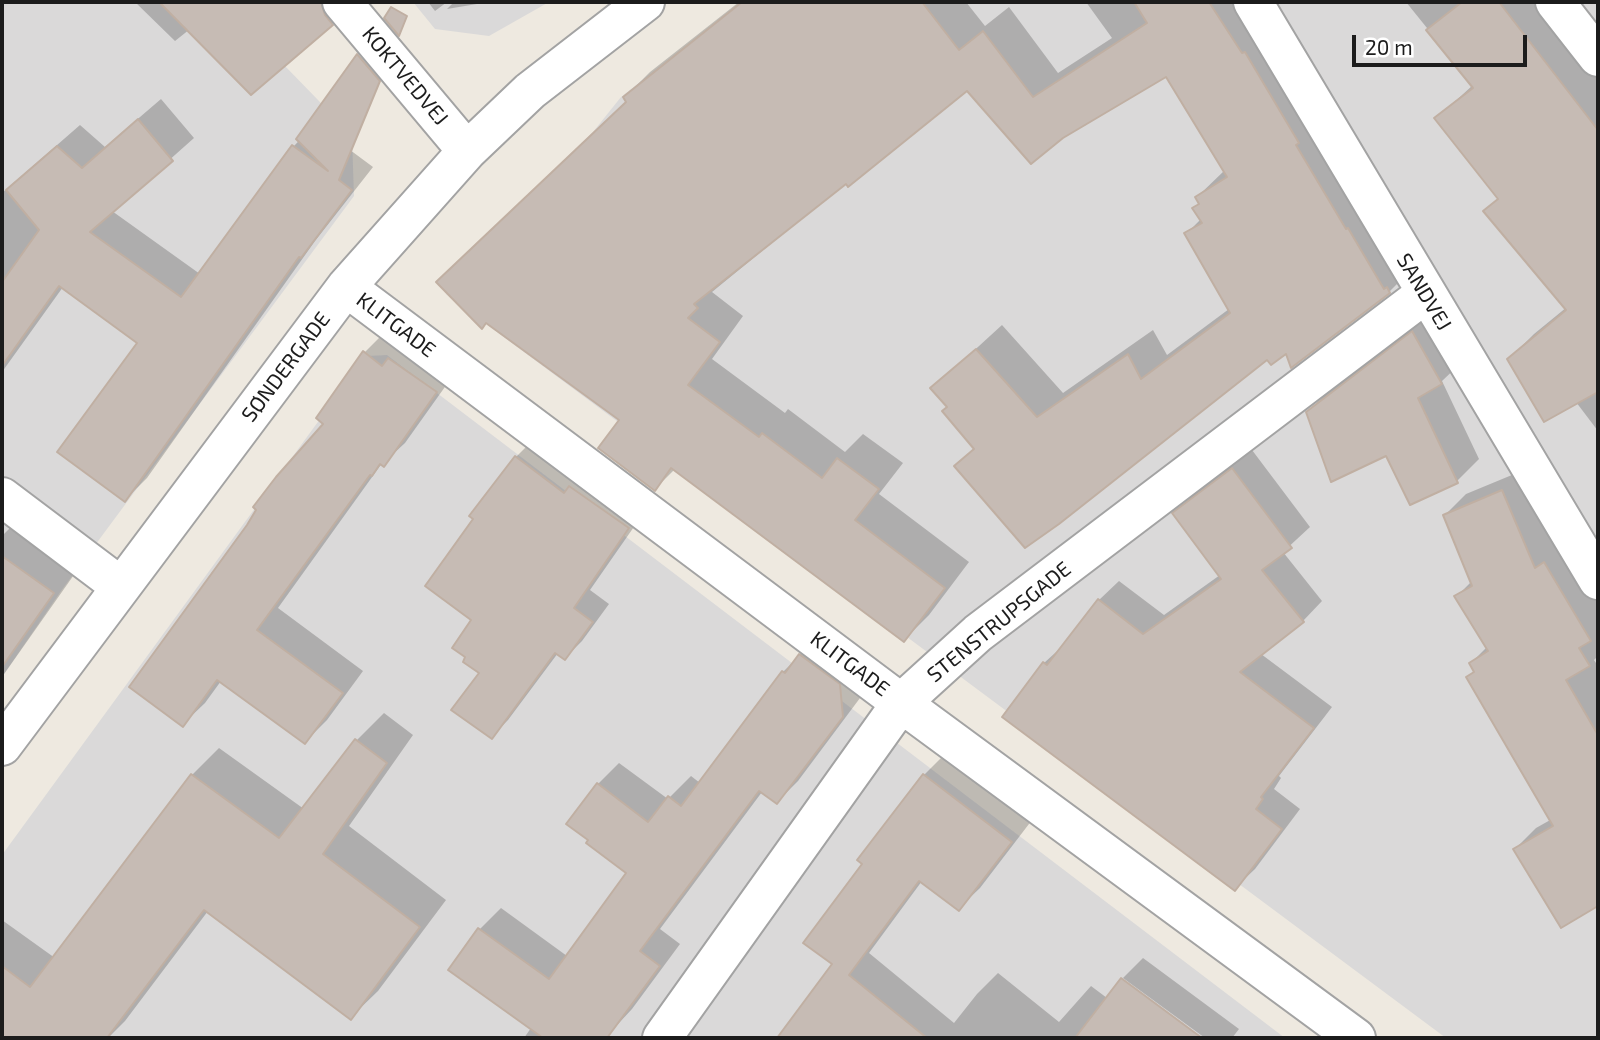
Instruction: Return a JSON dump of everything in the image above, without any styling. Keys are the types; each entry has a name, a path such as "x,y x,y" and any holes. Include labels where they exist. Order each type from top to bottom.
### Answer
{"street":[{"name":"KOKTVEDVEJ","path":"342,2 467,151"},
{"name":"SØNDERGADE","path":"2,746 346,288 467,151 530,91 646,2"},
{"name":"SANDVEJ","path":"1253,2 1598,580"},
{"path":"1555,2 1598,57"},
{"name":"KLITGADE","path":"346,288 901,703 1356,1038"},
{"name":"STENSTRUPSGADE","path":"662,1038 901,703 978,633 1425,293"},
{"path":"2,497 120,586"}],"shaded area":[{"path":"2,2 246,2 255,30 284,65 352,135 354,196 61,591 2,677"},
{"path":"413,2 549,2 489,36 435,29"},
{"path":"741,2 1598,2 1598,1038 1446,1038 446,294 445,275 593,132 621,97"},
{"path":"387,355 1285,1038 2,1038 2,855 366,356"}],"building":[{"path":"159,2 321,2 325,15 333,25 251,95"},
{"path":"742,2 922,2 959,50 983,31 1033,97 1147,23 1134,2 1209,2 1242,53 1245,52 1346,229 1348,228 1384,289 1387,287 1390,293 1291,368 1286,354 1271,365 1267,360 1025,548 954,466 974,449 942,411 947,407 930,388 976,349 1037,417 1128,354 1141,379 1230,313 1184,233 1202,223 1192,208 1199,204 1195,197 1227,177 1166,77 1063,138 1031,164 967,91 848,187 846,184 694,304 698,308 688,318 720,342 688,385 759,437 762,433 822,478 837,458 879,489 855,520 945,588 904,642 671,468 655,491 598,448 619,420 486,323 482,329 436,282 626,102 623,97"},
{"path":"1462,2 1499,2 1598,130 1598,392 1544,422 1507,359 1566,310 1483,211 1498,199 1434,118 1473,88 1426,30"},
{"path":"391,7 407,16 399,36 384,18"},
{"path":"357,54 380,81 339,180 352,190 301,258 299,257 125,502 57,452 137,343 59,286 2,366 2,282 39,230 6,190 57,146 82,168 138,119 173,161 90,232 181,297 292,145 328,171 296,139"},
{"path":"1412,331 1442,384 1418,398 1458,483 1410,505 1386,456 1331,482 1306,412"},
{"path":"363,351 382,366 388,358 437,392 384,467 380,464 372,476 370,475 257,630 343,693 305,744 217,680 183,727 129,687 247,525 256,510 253,507 323,424 316,418"},
{"path":"515,456 564,493 569,486 629,528 574,608 593,622 565,660 555,653 492,739 451,710 479,673 463,662 465,657 452,648 471,620 425,586 473,519 469,516"},
{"path":"1232,468 1292,548 1262,570 1304,622 1240,672 1314,728 1261,797 1263,799 1256,809 1282,829 1235,891 1002,717 1043,662 1047,665 1098,599 1143,634 1221,579 1172,513"},
{"path":"1502,490 1535,568 1544,562 1591,641 1579,648 1590,666 1566,680 1598,735 1598,906 1561,928 1513,849 1553,826 1466,677 1474,672 1469,663 1488,651 1454,596 1472,586 1443,515"},
{"path":"2,556 54,593 2,667"},
{"path":"799,654 840,684 843,717 777,804 759,791 640,951 660,966 607,1038 543,1038 448,970 478,928 549,979 626,873 566,824 597,783 648,822 668,796 681,806 782,671 785,673"},
{"path":"355,739 387,763 323,854 420,927 351,1020 204,910 107,1038 2,1038 2,966 30,987 191,774 279,838"},
{"path":"923,774 1012,842 959,911 919,881 849,975 927,1038 777,1038 832,964 803,943 862,864 857,860"},
{"path":"1121,978 1202,1038 1075,1038"}]}
